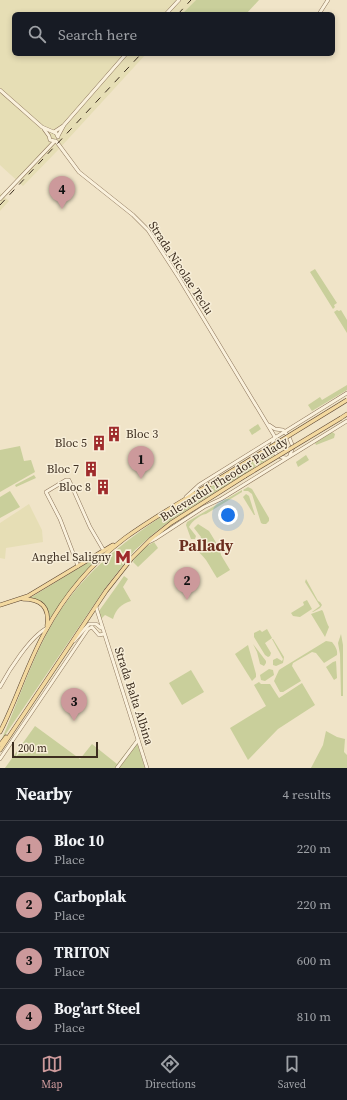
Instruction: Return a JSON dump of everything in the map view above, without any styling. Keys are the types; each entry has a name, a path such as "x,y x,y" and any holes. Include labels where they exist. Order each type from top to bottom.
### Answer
{"main road":[{"name":"Bulevardul Theodor Pallady","path":"0,732 47,628 62,605 86,574 103,556 125,538 347,400"},
{"name":"Bulevardul Theodor Pallady","path":"0,750 120,572 147,542 173,521 347,414"},
{"path":"0,605 22,599 125,538"},
{"path":"22,599 36,601 44,605 48,614 47,628"},
{"path":"0,736 10,711"},
{"path":"0,745 21,717"}],"street":[{"path":"168,12 179,0"},
{"path":"320,12 328,0"},
{"path":"0,199 55,141 64,125 124,56"},
{"name":"Strada Nicolae Teclu","path":"0,90 42,127 79,172 133,215 148,230 179,278 267,424 273,438"},
{"path":"44,152 49,137 53,132 64,125"},
{"name":"Strada Nicolae Teclu","path":"42,127 58,136"},
{"name":"Bulevardul Theodor Pallady","path":"182,502 199,485 347,393"},
{"path":"147,542 155,539 204,507 218,500 347,421"},
{"path":"267,424 285,431 293,445 292,451 288,457"},
{"path":"273,438 273,452 279,457 288,457"},
{"path":"78,566 60,519 46,492 49,489 66,480 69,480 90,527 104,551"},
{"name":"Strada Balta Albina","path":"96,607 147,768"},
{"path":"72,642 89,624 97,624 102,629"},
{"path":"0,759 87,630 92,627 99,635 104,634"},
{"path":"0,687 39,633 47,628"},
{"path":"117,768 138,740"}],"shaded area":[{"path":"0,0 196,0 184,12 12,12 12,56 144,56 23,186 0,165"},
{"path":"0,193 9,201 0,211"},
{"path":"29,504 42,530 43,542 6,548 5,559 0,558 0,523"}],"green space":[{"path":"196,0 259,0 248,12 184,12"},
{"path":"315,269 337,303 334,305 335,307 333,309 310,272"},
{"path":"341,310 347,320 347,333 334,312"},
{"path":"347,385 347,390 312,411 308,405 320,397 322,400"},
{"path":"258,424 261,429 252,435 249,430"},
{"path":"332,432 335,434 334,438 316,445 315,443"},
{"path":"20,446 24,461 31,460 35,472 0,492 0,450"},
{"path":"270,451 274,455 259,465 256,463 256,459"},
{"path":"306,455 309,460 298,467 296,462"},
{"path":"252,461 256,466 255,467 171,520 134,551 106,587 1,741 39,648 47,633 55,619 74,593 95,569 119,548 170,511"},
{"path":"34,475 36,478 16,487 15,485"},
{"path":"248,487 252,489 269,518 269,521 266,524 261,523 252,494 243,490"},
{"path":"242,490 242,492 194,521 189,527 196,536 195,539 191,539 186,525 187,522"},
{"path":"10,491 20,507 0,518 0,497"},
{"path":"246,494 249,496 255,515 243,497"},
{"path":"198,524 209,531 230,570 217,578 194,544 199,541 201,537 194,528"},
{"path":"154,542 158,548 138,567 133,562 135,558 142,550"},
{"path":"108,550 72,587 51,617 49,617 47,609 43,604 30,598"},
{"path":"124,576 128,579 123,587 131,601 119,607 113,619 105,615 101,619 99,611"},
{"path":"306,579 318,601 322,605 313,612 320,606 305,582"},
{"path":"307,600 312,609 300,617 293,616 291,613 304,605 303,602"},
{"path":"322,610 329,627 325,637 311,614"},
{"path":"267,629 272,638 265,643 271,653 268,657 265,655 254,637 254,633 260,630 262,632"},
{"path":"341,634 343,645 343,696 341,696 340,654 338,643"},
{"path":"272,639 284,657 283,663 276,666 273,665 273,660 277,658 282,661 283,659"},
{"path":"326,641 332,642 337,650 337,655 324,663 316,653 312,652 293,663 292,666 301,681 283,692 280,692 274,681 279,670"},
{"path":"253,644 266,661 264,666 260,664"},
{"path":"248,645 256,674 256,677 252,681 235,654"},
{"path":"336,661 337,678 334,680 326,667"},
{"path":"269,669 273,670 274,675 265,681 261,680 260,675"},
{"path":"191,670 204,692 182,705 169,683"},
{"path":"259,682 261,684 270,684 279,698 302,683 315,705 278,729 248,760 230,728 266,706 254,685"},
{"path":"35,726 80,759 92,744 117,764 136,740 145,768 5,768"},
{"path":"326,731 337,737 345,739 344,752 347,755 347,768 311,768 323,745"}],"railway":[{"path":"180,12 191,0"},
{"path":"0,205 139,56"}],"place":[{"name":"Bog'art Steel","path":"62,209"},
{"name":"Bloc 3","path":"114,434"},
{"name":"Bloc 5","path":"99,443"},
{"name":"Bloc 7","path":"91,469"},
{"name":"Bloc 10","path":"141,479"},
{"name":"Bloc 8","path":"103,487"},
{"name":"Anghel Saligny","path":"123,557"},
{"name":"Carboplak","path":"187,600"},
{"name":"TRITON","path":"74,721"}],"district":[{"name":"Pallady","path":"206,545"}]}
